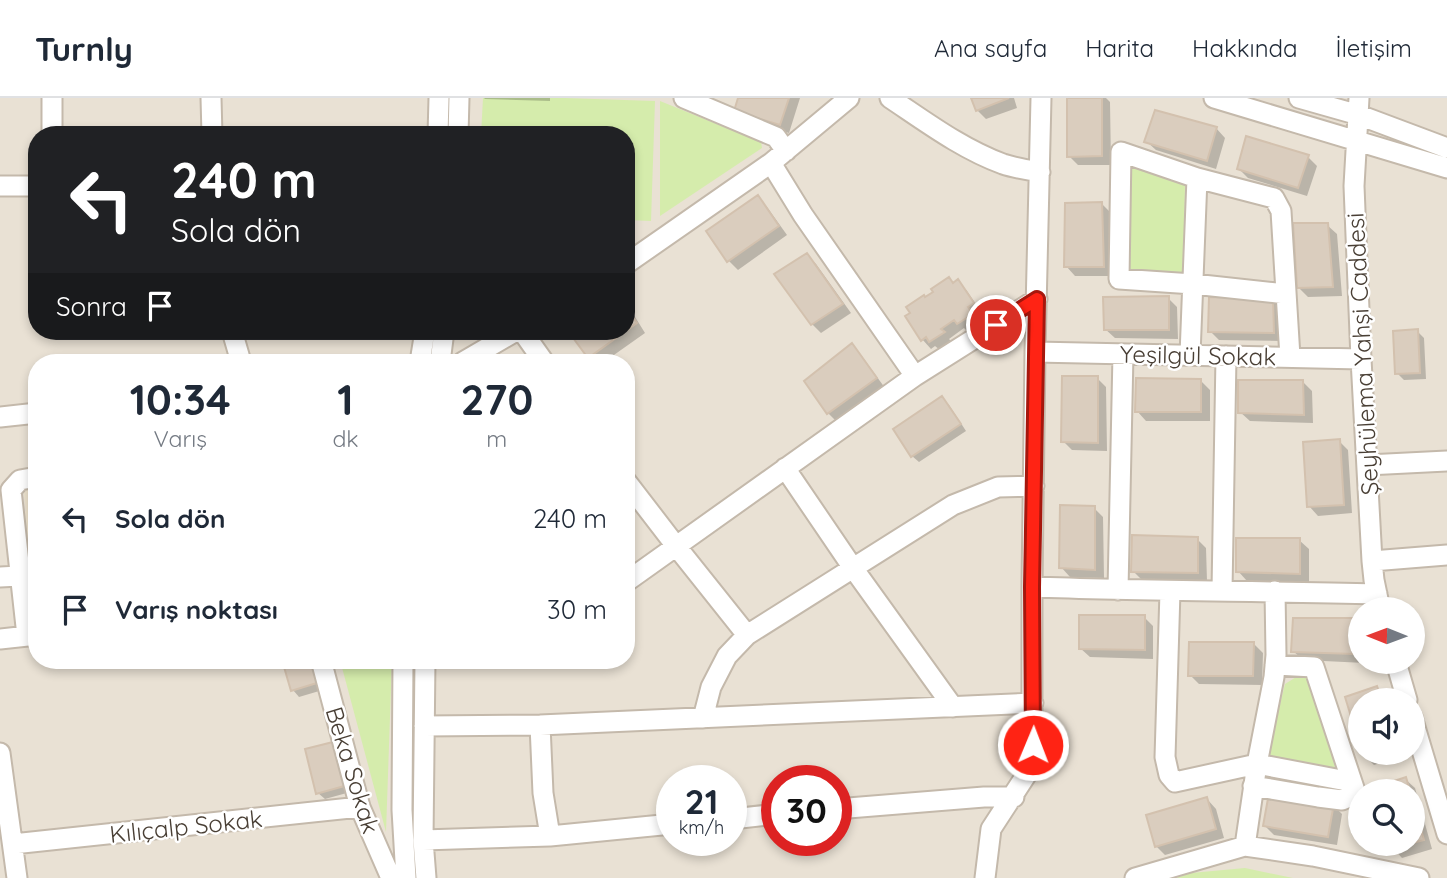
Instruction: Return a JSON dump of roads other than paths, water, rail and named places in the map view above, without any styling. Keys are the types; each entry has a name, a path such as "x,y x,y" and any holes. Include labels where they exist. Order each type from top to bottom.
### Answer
{"street":[{"path":"52,98 52,126"},
{"path":"211,98 212,126"},
{"path":"438,126 439,98"},
{"path":"457,126 459,98"},
{"path":"684,98 776,137 779,157 803,215 915,376"},
{"path":"635,258 779,157 849,98"},
{"path":"890,98 975,151 1004,164 1040,172"},
{"path":"985,878 991,829 1032,766 1035,352 1041,98"},
{"path":"1214,98 1447,169"},
{"path":"1299,98 1359,106 1447,148"},
{"name":"Şeyhülema Yahşi Caddesi","path":"1359,106 1354,186 1372,561 1377,597"},
{"path":"1286,293 1119,279 1121,152 1196,178 1274,198 1281,211 1290,357"},
{"path":"1190,355 1196,178"},
{"path":"0,186 28,186"},
{"path":"635,575 915,376 1037,299"},
{"path":"477,354 501,340"},
{"name":"Yeşilgül Sokak","path":"1035,352 1361,359"},
{"path":"1118,590 1123,354"},
{"path":"1222,591 1226,356"},
{"path":"0,417 28,414"},
{"path":"1367,465 1447,461"},
{"path":"785,468 953,707"},
{"path":"28,479 20,480 11,490 6,516 10,576 28,624"},
{"path":"703,718 711,687 727,656 747,635 953,505 998,487 1034,486"},
{"path":"635,493 747,635"},
{"path":"1372,561 1447,555"},
{"path":"1032,587 1170,592 1275,592 1348,599"},
{"path":"1170,592 1166,757 1171,778 1175,782 1256,764 1348,781"},
{"path":"1245,846 1256,764 1274,677 1275,592"},
{"path":"0,639 28,636"},
{"path":"1275,665 1314,667 1351,779"},
{"name":"Beka Sokak","path":"323,669 360,807 391,878"},
{"path":"403,669 402,810 406,878"},
{"path":"425,669 423,840 426,878"},
{"path":"424,726 540,724 1034,704"},
{"path":"540,724 543,793 550,836"},
{"path":"0,753 17,878"},
{"path":"1425,760 1447,834"},
{"path":"1253,786 1342,800 1348,797"},
{"path":"852,808 1014,797"},
{"name":"Kılıçalp Sokak","path":"13,844 360,807"},
{"path":"423,840 550,836 656,826"},
{"path":"1135,878 1245,846 1313,856 1419,878"}]}
